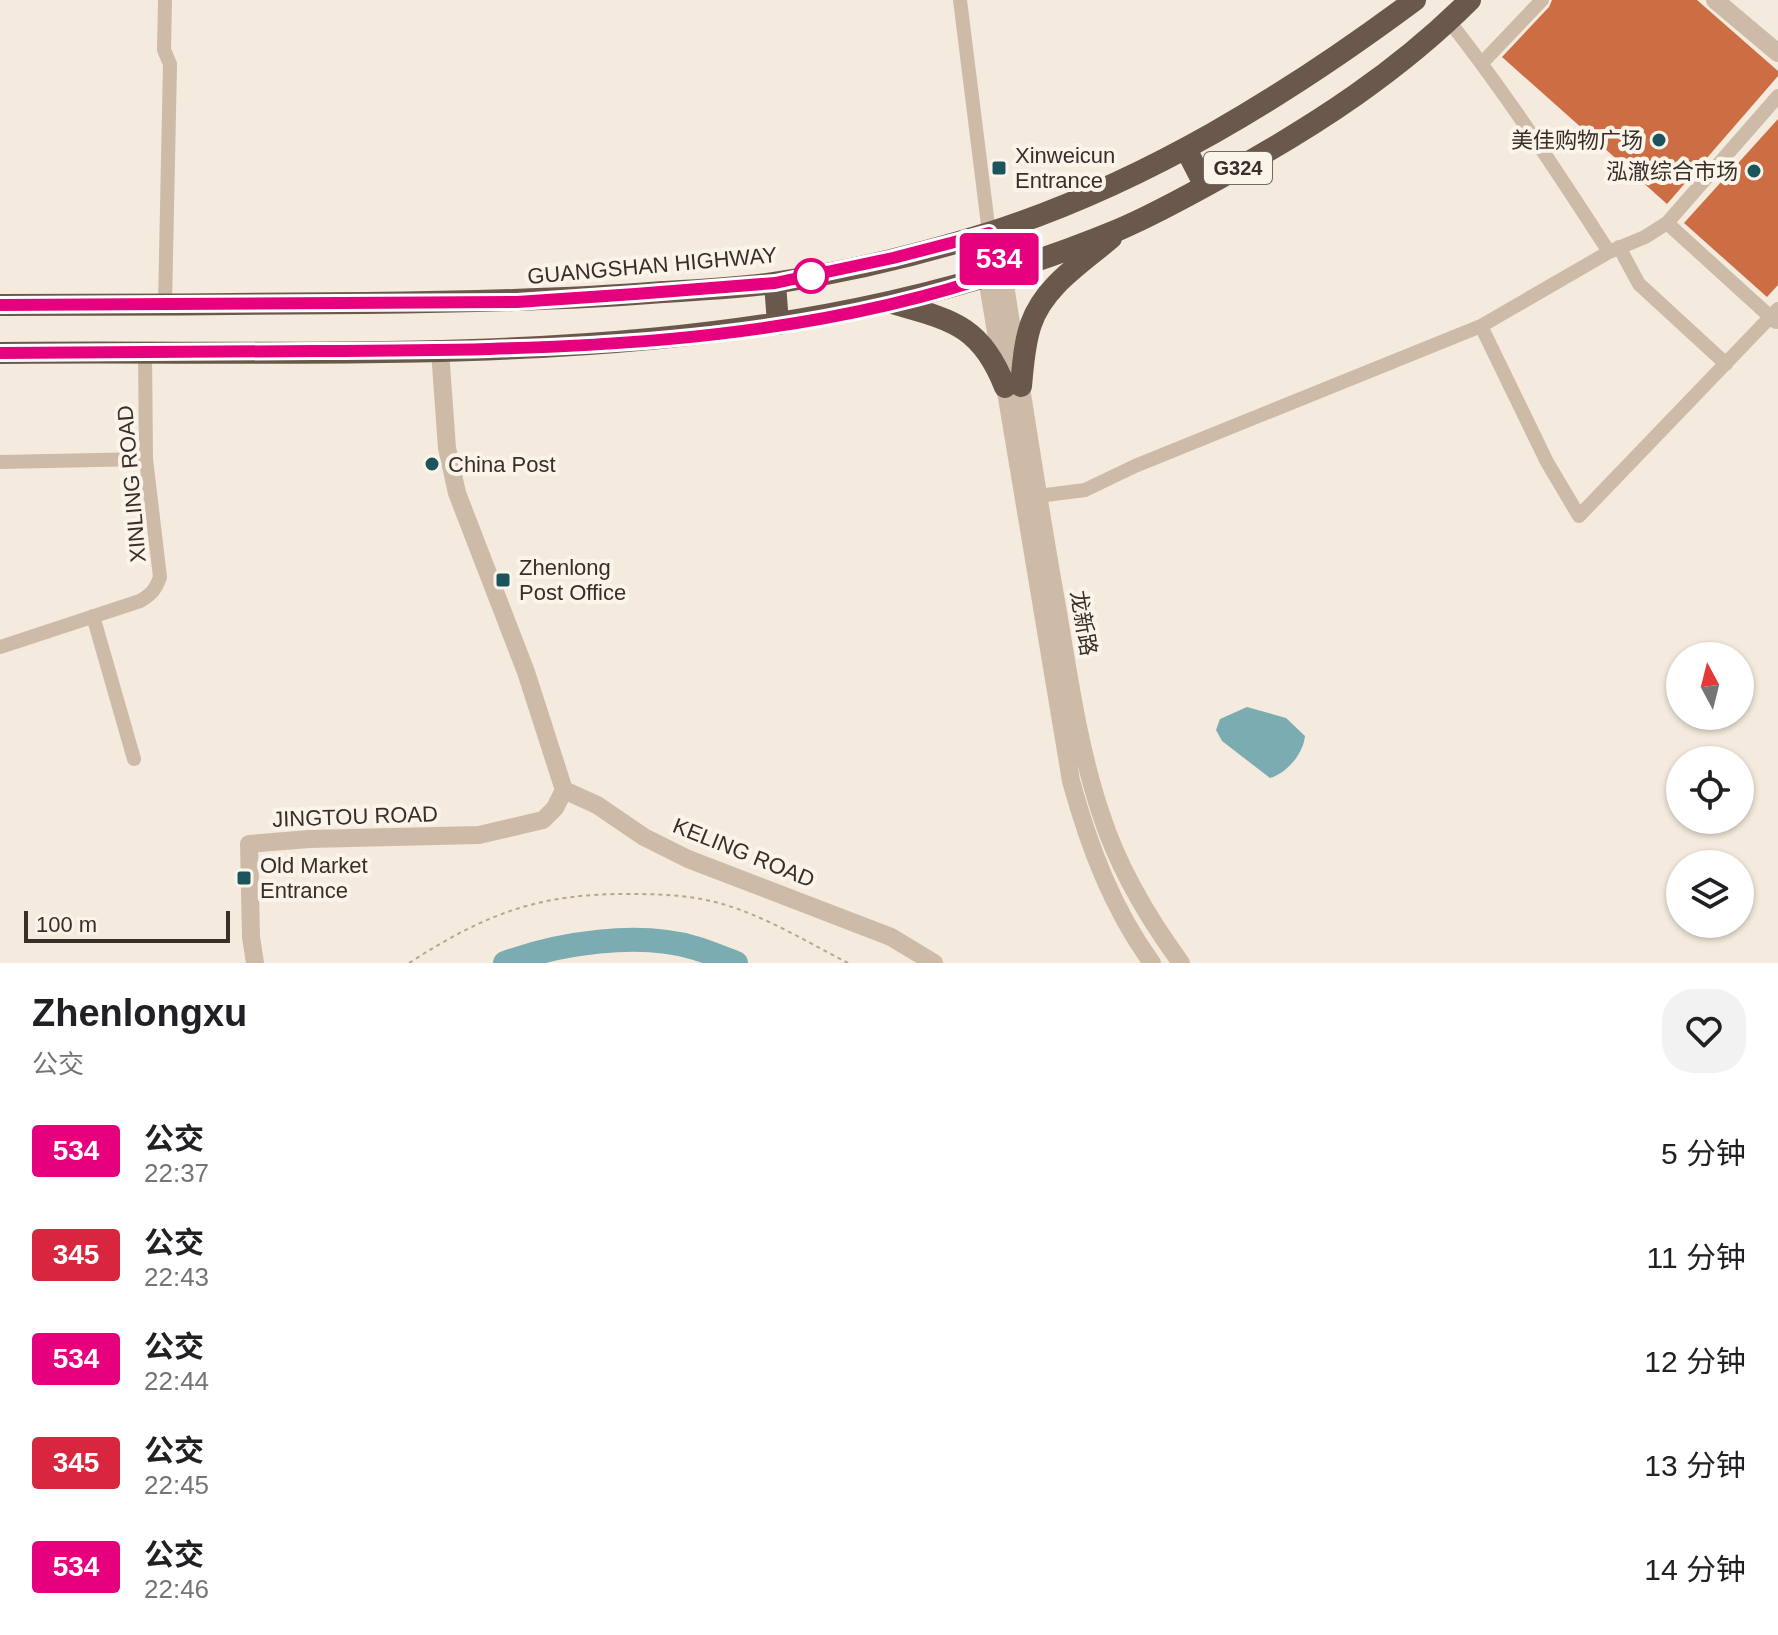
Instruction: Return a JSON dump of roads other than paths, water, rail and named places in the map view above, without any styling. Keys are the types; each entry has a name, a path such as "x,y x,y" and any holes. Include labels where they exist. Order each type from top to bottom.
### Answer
{"highway":[{"path":"1351,45 1396,0"},
{"name":"G324","path":"1351,45 1415,0"},
{"name":"G324","path":"0,353 535,348 670,339 778,324 891,303 995,275 1121,229 1205,186 1344,104 1396,67 1470,0"},
{"path":"1449,21 1483,0"},
{"name":"GUANGSHAN HIGHWAY","path":"0,305 517,302 775,283 893,258 989,233 1066,205 1186,149 1279,94 1351,45"},
{"path":"1186,149 1205,186"},
{"path":"1013,386 1031,324 1046,295 1121,229"},
{"path":"775,283 778,324"},
{"path":"891,303 961,327 989,354 1013,386"}],"street":[{"path":"165,0 164,50 170,64 165,305"},
{"path":"960,0 989,233"},
{"path":"1482,63 1542,0"},
{"path":"1715,0 1778,53"},
{"path":"1449,21 1639,284 1726,364"},
{"path":"1038,496 1085,490 1135,466 1481,326 1614,249 1645,237 1667,223 1778,96"},
{"path":"1481,326 1547,462 1579,516 1726,364 1776,317 1667,223"},
{"name":"龙新路","path":"989,233 1071,781 1093,852 1109,889 1152,963"},
{"name":"XINLING ROAD","path":"0,647 140,601 151,595 158,585 160,577 146,459 145,351"},
{"path":"440,351 447,448 457,493 526,672 564,790"},
{"name":"龙新路","path":"1013,386 1038,496 1076,717 1101,817 1142,904 1181,963"},
{"path":"0,462 146,459"},
{"path":"93,616 134,759"},
{"name":"JINGTOU ROAD","path":"255,963 251,937 249,844 309,839 479,835 543,820 555,808 564,790"},
{"name":"KELING ROAD","path":"564,790 597,805 644,837 688,859 891,937 934,963"}],"water":[{"path":"1247,707 1286,718 1305,736 1293,762 1270,778 1222,741 1216,730 1220,719"}],"waterway":[{"path":"505,963 574,945 625,940 673,943 736,963"}],"place":[{"name":"美佳购物广场","path":"1659,140"},
{"name":"Xinweicun Entrance","path":"999,168"},
{"name":"泓澈综合市场","path":"1754,171"},
{"name":"China Post","path":"432,464"},
{"name":"Zhenlong Post Office","path":"503,580"},
{"name":"Old Market Entrance","path":"244,878"}]}
